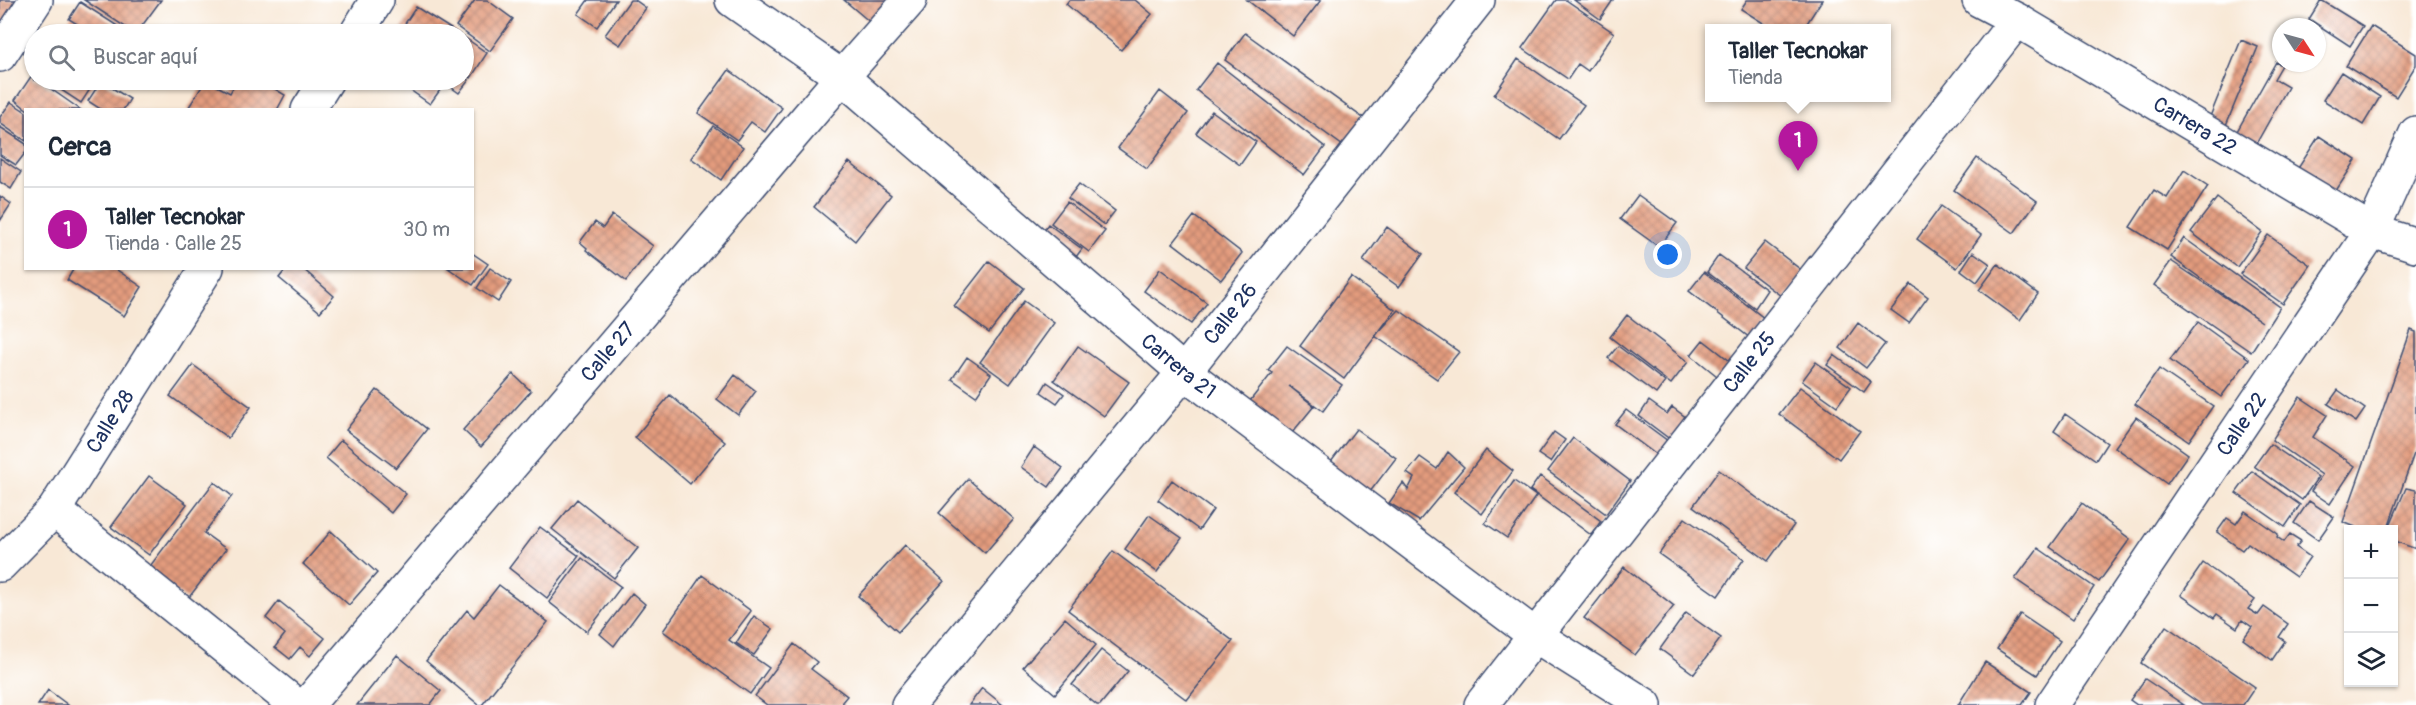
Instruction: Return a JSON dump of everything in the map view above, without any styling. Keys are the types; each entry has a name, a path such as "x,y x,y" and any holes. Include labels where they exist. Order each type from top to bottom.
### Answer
{"street":[{"path":"0,55 36,0"},
{"path":"362,24 378,0"},
{"name":"Carrera 21","path":"732,0 842,77 1184,372 1536,636 1645,705"},
{"name":"Calle 27","path":"307,705 910,0"},
{"name":"Calle 26","path":"908,705 1184,372 1478,0"},
{"name":"Carrera 22","path":"1979,0 2017,20 2372,231 2416,245"},
{"name":"Calle 25","path":"1481,705 2017,20"},
{"path":"309,108 321,90"},
{"name":"Calle 22","path":"2052,705 2372,231 2416,133"},
{"name":"Calle 28","path":"0,565 54,510 206,270"},
{"path":"54,510 296,705"}],"building":[{"path":"0,0 26,0 11,27 0,19"},
{"path":"84,0 161,0 143,24 121,24"},
{"path":"475,0 487,0 513,19 490,51 474,39 474,24 457,24"},
{"path":"588,0 616,0 597,27 578,14"},
{"path":"630,0 635,0 646,8 620,45 605,35"},
{"path":"844,0 890,0 871,23"},
{"path":"1069,0 1135,0 1152,14 1121,50 1066,4"},
{"path":"1247,0 1321,0 1293,36"},
{"path":"1556,0 1566,0 1614,33 1588,71 1578,64 1568,79 1522,48"},
{"path":"1574,0 1613,0 1600,19"},
{"path":"1747,0 1822,0 1807,24 1765,24 1741,9"},
{"path":"2321,0 2363,26 2350,46 2326,30 2326,18 2310,18"},
{"path":"80,2 114,24 77,24 69,19"},
{"path":"416,7 443,24 405,24"},
{"path":"2371,26 2416,54 2416,65 2396,97 2346,66"},
{"path":"1245,33 1370,123 1350,151 1225,60"},
{"path":"2241,40 2258,47 2224,130 2207,124"},
{"path":"474,44 487,53 474,73"},
{"path":"1518,59 1584,105 1559,139 1494,95"},
{"path":"1217,63 1325,147 1304,175 1196,90"},
{"path":"2272,69 2272,72 2278,72 2274,79 2288,87 2251,153 2231,142"},
{"path":"729,70 782,108 765,132 751,122 737,140 698,113"},
{"path":"2341,72 2380,97 2363,125 2323,100"},
{"path":"24,87 24,90 52,90 78,108 25,108 15,100"},
{"path":"61,90 89,90 81,103"},
{"path":"95,90 116,90 130,99 124,108 99,108 88,101"},
{"path":"200,90 224,90 230,93 232,90 277,90 285,95 278,108 188,108"},
{"path":"410,90 440,90 430,104"},
{"path":"1160,91 1188,113 1147,169 1118,148"},
{"path":"11,102 24,111 24,140 0,123 0,117"},
{"path":"1212,111 1256,142 1240,165 1196,133"},
{"path":"713,126 743,147 721,180 691,158"},
{"path":"0,127 24,143 24,155 16,165 0,155"},
{"path":"2319,136 2356,160 2330,200 2293,176"},
{"path":"0,158 21,172 11,189 0,182"},
{"path":"1977,158 2037,201 2014,233 1954,190"},
{"path":"849,162 891,195 855,241 814,207"},
{"path":"2184,170 2208,186 2167,250 2130,227 2154,190 2167,198"},
{"path":"1079,184 1115,211 1104,225 1068,198"},
{"path":"1638,195 1677,223 1659,247 1620,219"},
{"path":"0,196 11,204 0,221"},
{"path":"2217,198 2262,232 2237,267 2191,232"},
{"path":"1067,202 1105,231 1089,252 1051,223"},
{"path":"1941,206 1981,235 1957,268 1917,239"},
{"path":"612,215 653,246 626,281 586,250 587,248 580,242 595,222 603,228"},
{"path":"1194,216 1242,253 1221,280 1173,243"},
{"path":"1048,224 1082,249 1069,266 1036,241"},
{"path":"1387,227 1423,254 1399,287 1363,261"},
{"path":"2268,235 2310,265 2283,304 2240,274"},
{"path":"2184,238 2280,307 2251,352 2154,285 2171,261 2262,322 2171,257"},
{"path":"1765,242 1805,273 1785,299 1744,268"},
{"path":"1973,252 1990,264 1977,282 1961,270"},
{"path":"474,254 488,264 473,285 451,270 474,270"},
{"path":"1719,255 1767,290 1755,308 1707,272"},
{"path":"989,261 1024,288 989,333 954,306"},
{"path":"1998,264 2038,294 2020,320 1979,290"},
{"path":"490,268 511,282 498,302 477,288"},
{"path":"1160,269 1207,303 1191,324 1144,291"},
{"path":"73,270 117,270 142,287 124,316 67,280"},
{"path":"285,270 304,270 334,296 320,312 279,278"},
{"path":"1704,272 1769,322 1754,341 1689,291"},
{"path":"1351,277 1395,310 1344,379 1300,346"},
{"path":"1911,284 1928,297 1909,323 1891,310"},
{"path":"1024,301 1054,323 1010,384 980,362"},
{"path":"1399,310 1459,352 1437,379 1375,336"},
{"path":"1627,315 1688,362 1671,384 1610,337"},
{"path":"2198,322 2249,359 2221,397 2170,360"},
{"path":"1858,323 1885,344 1866,368 1840,348"},
{"path":"2411,330 2416,332 2416,448 2389,525 2350,525 2343,522"},
{"path":"1703,340 1739,368 1727,384 1691,355"},
{"path":"1078,346 1129,382 1104,416 1054,380"},
{"path":"1287,346 1342,385 1323,411 1289,386 1314,406 1287,439 1246,406 1272,373 1268,370"},
{"path":"1618,346 1665,382 1656,394 1608,358"},
{"path":"1834,355 1871,382 1864,392 1827,365"},
{"path":"967,357 991,374 976,396 952,379"},
{"path":"1816,362 1851,387 1837,406 1802,381"},
{"path":"193,365 251,407 228,438 170,396"},
{"path":"2159,369 2213,406 2189,441 2135,404"},
{"path":"513,374 531,391 481,447 463,430"},
{"path":"735,375 756,391 738,415 717,399"},
{"path":"1047,382 1064,394 1057,403 1041,392"},
{"path":"1800,387 1860,431 1839,459 1779,414"},
{"path":"377,390 427,429 396,468 346,430"},
{"path":"2338,390 2365,409 2356,422 2328,404"},
{"path":"670,395 725,442 690,484 635,437"},
{"path":"2300,397 2327,415 2313,437 2355,466 2330,504 2311,491 2322,475 2272,440"},
{"path":"1649,401 1667,414 1672,407 1695,424 1679,446 1639,416"},
{"path":"1626,410 1676,447 1666,462 1615,424"},
{"path":"2065,414 2107,443 2096,460 2054,431"},
{"path":"2136,417 2188,454 2167,484 2115,447"},
{"path":"1356,429 1396,458 1363,501 1324,471"},
{"path":"1554,432 1565,440 1550,462 1538,454"},
{"path":"1573,438 1630,481 1606,514 1548,471"},
{"path":"341,440 406,494 391,513 326,458"},
{"path":"2270,444 2318,477 2302,500 2254,466"},
{"path":"1034,447 1063,468 1049,487 1021,467"},
{"path":"1486,450 1513,471 1482,514 1454,492"},
{"path":"1448,452 1464,467 1419,521 1389,503 1403,483 1408,490 1414,478 1407,473 1420,457 1437,469"},
{"path":"1719,470 1794,525 1768,561 1693,506"},
{"path":"2252,471 2300,505 2285,527 2236,493"},
{"path":"149,476 187,504 149,555 111,527"},
{"path":"1540,476 1601,521 1591,535 1530,490"},
{"path":"968,479 1014,519 985,553 939,513"},
{"path":"1172,480 1213,510 1199,530 1158,500"},
{"path":"1514,481 1536,496 1507,538 1485,523"},
{"path":"214,482 232,496 204,533 226,549 187,600 147,570"},
{"path":"2406,488 2416,490 2416,549 2398,542 2398,525 2390,525"},
{"path":"577,499 638,548 614,578 552,529"},
{"path":"2309,501 2334,517 2318,540 2294,523"},
{"path":"2082,503 2130,539 2099,582 2050,547"},
{"path":"2245,511 2278,534 2277,537 2284,542 2290,534 2301,541 2296,547 2310,557 2296,577 2248,543 2242,550 2217,532 2227,518 2236,524"},
{"path":"1149,515 1182,538 1157,572 1125,549"},
{"path":"1685,518 1744,559 1718,596 1659,554"},
{"path":"540,527 579,556 547,598 509,568"},
{"path":"331,531 377,573 349,605 303,564"},
{"path":"905,545 944,581 898,632 858,596"},
{"path":"2038,548 2094,587 2073,619 2015,579"},
{"path":"1113,551 1233,641 1187,700 1068,610"},
{"path":"582,558 621,587 587,632 549,602"},
{"path":"2203,563 2255,600 2248,609 2258,615 2264,607 2288,624 2279,637 2285,641 2272,660 2243,639 2252,627 2242,620 2237,628 2217,614 2214,618 2181,595"},
{"path":"1624,567 1674,606 1635,655 1584,618"},
{"path":"702,575 751,611 729,640 769,668 750,694 663,631"},
{"path":"499,585 548,622 482,705 479,705 426,661 467,610 474,617"},
{"path":"632,593 645,604 614,646 600,634"},
{"path":"279,601 325,638 310,656 300,647 290,659 275,647 285,634 266,618"},
{"path":"1686,613 1721,638 1694,674 1660,649"},
{"path":"2020,614 2060,641 2037,675 1997,649"},
{"path":"754,616 773,629 754,655 736,643"},
{"path":"1065,618 1096,645 1055,694 1023,667"},
{"path":"2166,626 2255,687 2243,705 2202,705 2141,663"},
{"path":"794,644 817,662 811,669 847,696 842,702 845,705 767,705 755,696"},
{"path":"1101,650 1128,671 1100,705 1097,705 1072,685"},
{"path":"397,655 441,691 430,705 357,705"},
{"path":"1985,662 2031,692 2022,705 1958,705"},
{"path":"2145,679 2184,705 2137,705 2130,700"},
{"path":"982,688 1003,705 969,705"},
{"path":"48,690 68,705 38,705"}],"place":[{"name":"Taller Tecnokar","path":"1798,171"}]}
